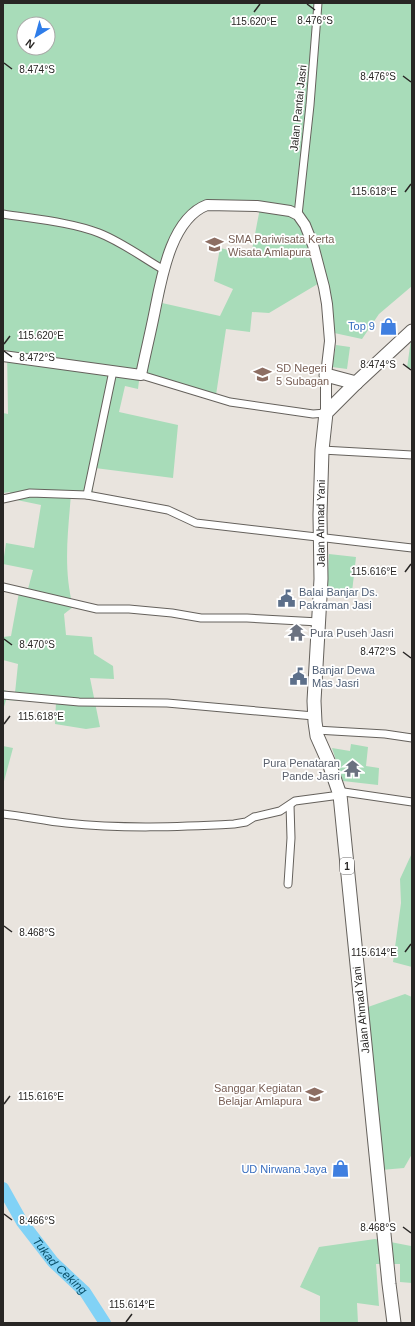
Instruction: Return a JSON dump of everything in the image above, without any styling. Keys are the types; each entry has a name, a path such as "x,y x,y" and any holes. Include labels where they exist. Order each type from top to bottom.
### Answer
{"highway":[{"path":"326,413 412,331"},
{"path":"326,375 356,383"},
{"name":"Jalan Ahmad Yani","path":"326,413 322,450 319,622 314,716 317,736 333,774 338,793 394,1323"}],"street":[{"name":"Jalan Pantai Jasri","path":"298,215 310,105 318,3"},
{"path":"3,356 142,375 230,402 313,414 326,413 326,375 330,331 324,287 313,245 305,225 298,215 290,211 258,206 207,205 199,208 190,216 177,236 166,259 142,375"},
{"path":"3,214 81,228 99,233 164,270"},
{"path":"88,495 113,371"},
{"path":"322,450 412,455"},
{"path":"3,499 30,493 88,495 168,510 196,523 412,548"},
{"path":"3,587 97,609 128,608 202,618 319,622"},
{"path":"3,695 110,703 168,703 314,716"},
{"path":"316,730 385,734 412,738"},
{"path":"3,814 65,823 156,827 246,822 254,818 280,811 295,801 338,793 412,802"},
{"path":"288,884 291,838 290,804"}],"green space":[{"path":"3,3 412,3 412,286 379,314 362,339 325,331 321,282 269,313 252,312 250,332 226,329 216,395 140,373 138,389 125,386 119,412 178,425 173,478 95,468 92,498 71,494 67,564 73,607 64,614 66,635 92,637 94,654 113,666 114,679 90,678 100,727 86,729 55,724 56,702 6,700 3,710 3,690 15,693 18,664 3,660 3,637 11,636 20,587 28,589 33,570 3,564 6,543 34,548 41,505 12,499 10,492 3,493 3,413 8,414 7,350 3,350","holes":["260,208 251,255 220,248 214,281 233,289 220,316 162,303 169,271 178,243 198,210"]},
{"path":"412,332 412,368 407,368"},
{"path":"336,345 350,347 347,369 332,367"},
{"path":"329,554 356,557 352,592 327,588"},
{"path":"351,744 368,747 366,766 379,768 378,785 343,781 332,748 350,751"},
{"path":"3,746 13,748 3,785"},
{"path":"412,853 412,967 393,962 401,903 400,879"},
{"path":"405,994 412,997 412,1154 404,1168 381,1170 368,1007"},
{"path":"412,1234 412,1283 400,1282 400,1264 376,1264 379,1306 357,1303 358,1323 320,1323 320,1296 300,1287 319,1247 375,1239 411,1246"}],"waterway":[{"name":"Tukad Ceking","path":"3,1188 22,1222 53,1262 85,1292 105,1323"}],"place":[{"name":"SMA Pariwisata Kerta Wisata Amlapura","path":"215,245"},
{"name":"Top 9","path":"388,326"},
{"name":"SD Negeri 5 Subagan","path":"263,374"},
{"name":"Balai Banjar Ds. Pakraman Jasi","path":"286,598"},
{"name":"Pura Puseh Jasri","path":"297,633"},
{"name":"Banjar Dewa Mas Jasri","path":"299,676"},
{"name":"Pura Penataran Pande Jasri","path":"353,769"},
{"name":"Sanggar Kegiatan Belajar Amlapura","path":"315,1094"},
{"name":"UD Nirwana Jaya","path":"340,1169"}]}
